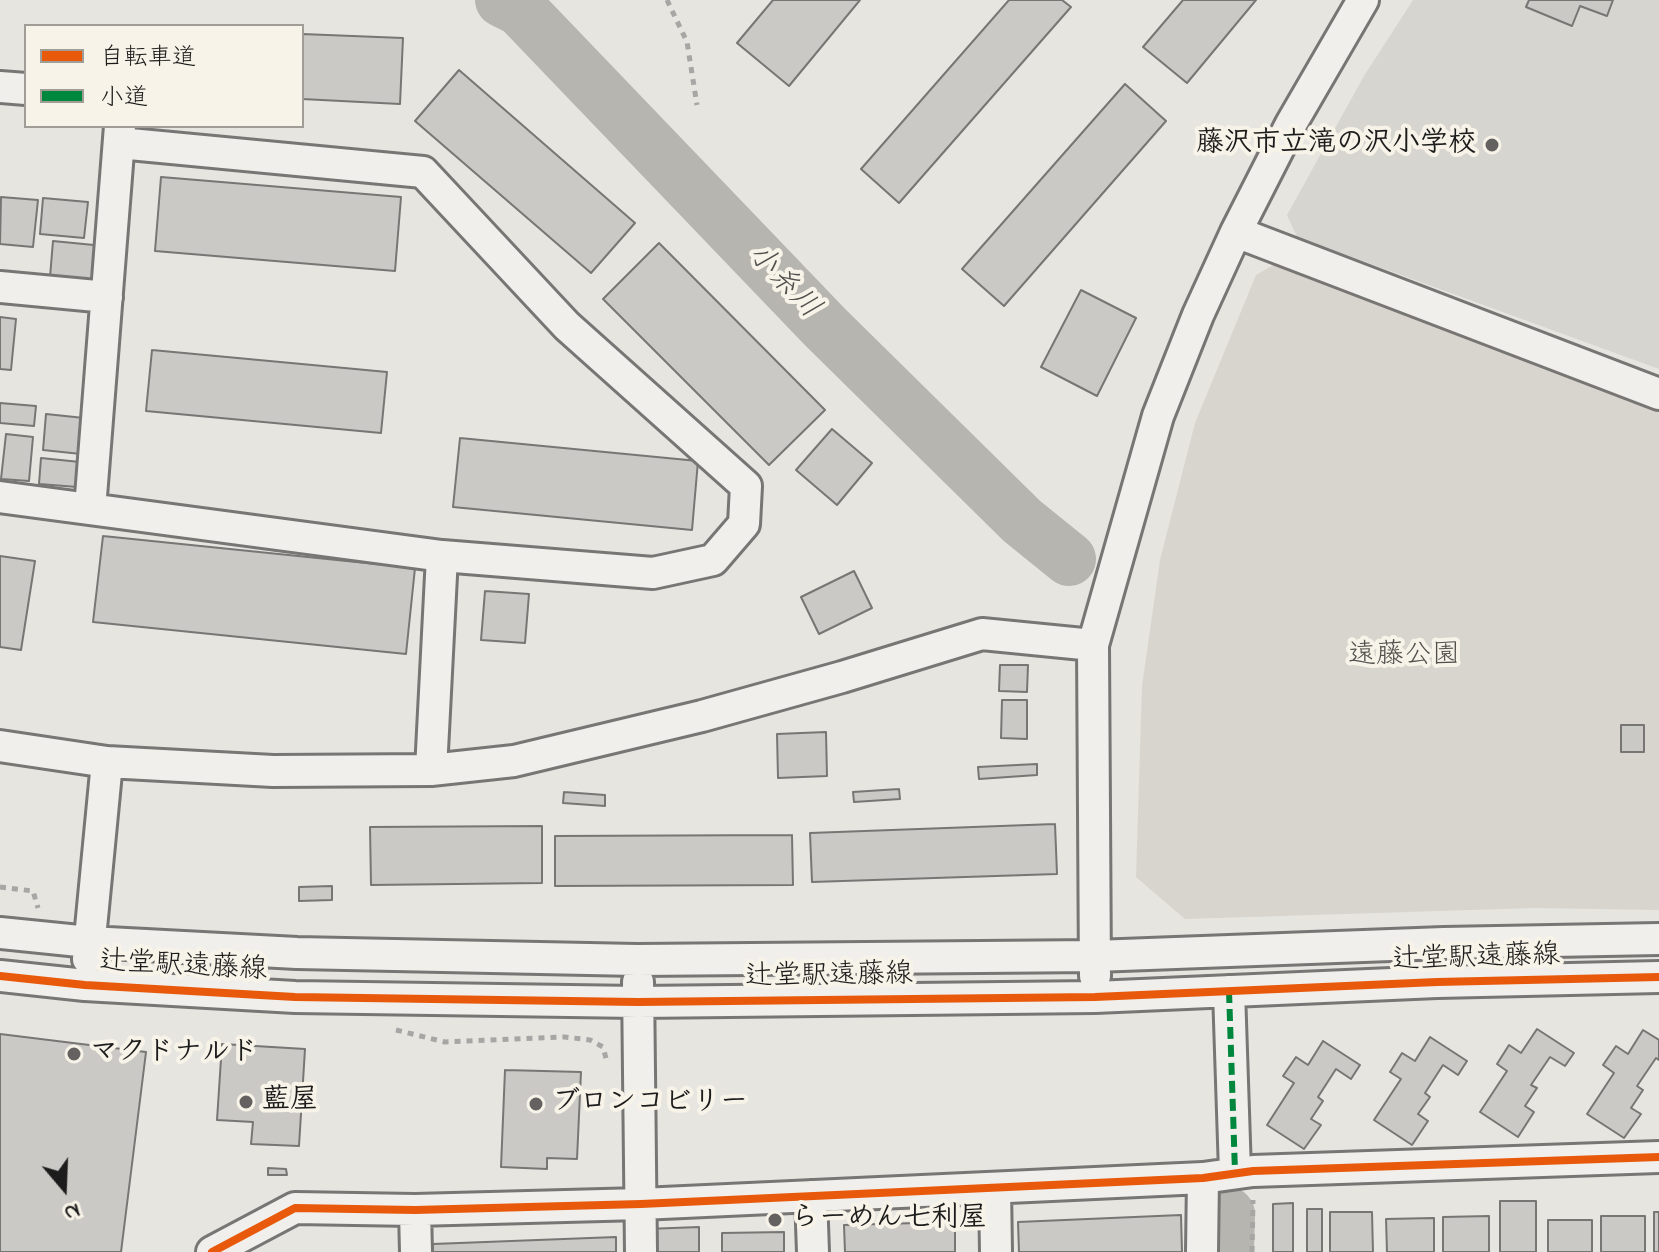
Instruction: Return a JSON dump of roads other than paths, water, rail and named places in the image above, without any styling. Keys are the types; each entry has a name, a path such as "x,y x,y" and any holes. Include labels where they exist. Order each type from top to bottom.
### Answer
{"street":[{"path":"1095,997 1093,645 1158,416 1198,315 1291,124 1363,0"},
{"path":"0,87 24,89"},
{"path":"0,497 442,556 653,573 713,560 744,524 746,486 567,326 423,172 120,134 90,509"},
{"path":"1236,232 1659,394"},
{"path":"0,287 107,297"},
{"path":"431,770 442,556"},
{"path":"0,746 107,762 273,771 431,770 514,761 688,719 842,677 982,634 1093,645"},
{"path":"85,985 107,762"},
{"name":"辻堂駅遠藤線","path":"0,933 89,942 297,953 637,960 1095,956 1444,943 1659,939"},
{"path":"637,960 641,1252"},
{"name":"辻堂駅遠藤線","path":"0,976 85,985 295,997 638,1002 1095,997 1659,977"},
{"path":"1229,991 1244,1171"},
{"path":"212,1252 295,1208 415,1210 641,1204 1203,1178 1244,1171 1659,1157"},
{"path":"1202,1252 1203,1178"},
{"path":"995,1188 996,1252"},
{"path":"811,1196 813,1252"},
{"path":"415,1210 416,1252"}],"waterway":[{"name":"小糸川","path":"502,0 520,9 825,327 1022,521 1069,559"},
{"name":"小糸川","path":"1227,1252 1228,1214"}],"place":[{"name":"藤沢市立滝の沢小学校","path":"1492,145"},
{"name":"マクドナルド","path":"74,1054"},
{"name":"藍屋","path":"246,1102"},
{"name":"ブロンコビリー","path":"536,1104"},
{"name":"らーめん七利屋","path":"775,1220"}],"park label":[{"name":"遠藤公園","path":"1404,657"}]}
